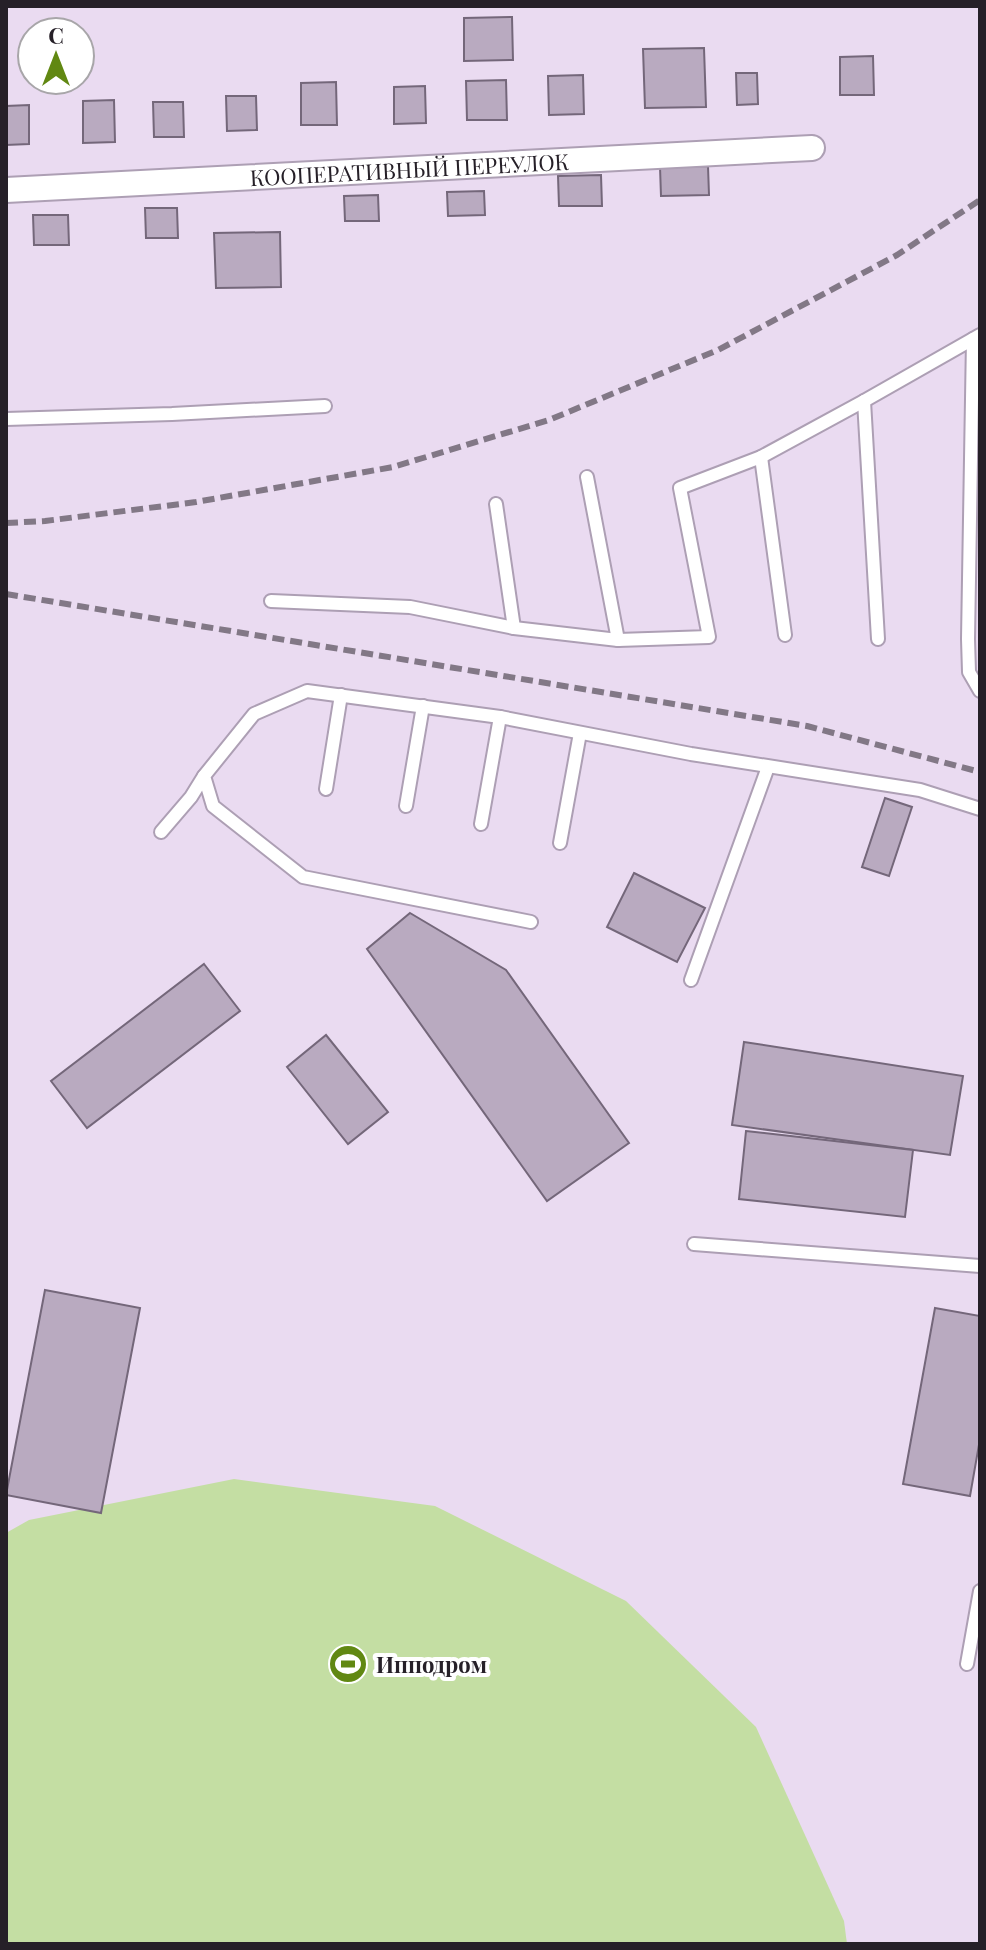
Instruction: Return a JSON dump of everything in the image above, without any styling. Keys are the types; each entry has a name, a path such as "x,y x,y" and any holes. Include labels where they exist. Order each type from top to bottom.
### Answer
{"street":[{"name":"КООПЕРАТИВНЫЙ ПЕРЕУЛОК","path":"6,190 812,148"}],"lane":[{"path":"271,601 410,607 514,628 618,640 709,637 680,488 761,457 977,337"},
{"path":"977,337 974,639 969,672 980,691"},
{"path":"864,401 878,639"},
{"path":"6,419 325,406"},
{"path":"761,457 785,635"},
{"path":"587,477 618,640"},
{"path":"496,504 514,628"},
{"path":"161,832 254,714 307,691 500,717 691,754 920,790 980,809"},
{"path":"326,789 341,695"},
{"path":"406,806 423,706"},
{"path":"481,824 500,717"},
{"path":"560,843 580,733"},
{"path":"691,980 768,767"},
{"path":"204,776 213,806 303,877 531,922"},
{"path":"694,1244 980,1266"},
{"path":"967,1664 980,1591"}],"green space":[{"name":"Ипподром","path":"234,1479 435,1506 626,1601 756,1727 844,1921 847,1944 6,1944 6,1533 29,1520"}],"building":[{"path":"512,17 513,60 464,61 464,18"},
{"path":"704,48 706,107 645,108 643,49"},
{"path":"873,56 874,95 840,95 840,57"},
{"path":"736,73 757,73 758,104 737,105"},
{"path":"583,75 584,114 549,115 548,76"},
{"path":"506,80 507,120 467,120 466,81"},
{"path":"336,82 337,125 301,125 301,83"},
{"path":"425,86 426,123 394,124 394,87"},
{"path":"226,96 256,96 257,130 227,131"},
{"path":"114,100 115,142 83,143 83,101"},
{"path":"153,102 183,102 184,137 154,137"},
{"path":"29,105 29,144 6,145 6,106"},
{"path":"708,166 709,195 661,196 660,167"},
{"path":"601,175 602,206 559,206 558,176"},
{"path":"484,191 485,215 448,216 447,192"},
{"path":"378,195 379,221 345,221 344,196"},
{"path":"145,208 177,208 178,238 146,238"},
{"path":"33,215 68,215 69,245 34,245"},
{"path":"280,232 281,287 216,288 214,233"},
{"path":"885,798 912,807 889,876 862,867"},
{"path":"634,873 705,908 677,962 607,927"},
{"path":"410,913 506,970 629,1143 547,1201 367,949"},
{"path":"204,964 240,1011 87,1128 51,1081"},
{"path":"326,1035 388,1112 348,1144 287,1067"},
{"path":"744,1042 963,1076 950,1155 732,1125"},
{"path":"746,1131 913,1150 905,1217 739,1199"},
{"path":"45,1290 140,1308 101,1513 6,1495"},
{"path":"935,1308 980,1316 980,1439 970,1496 903,1484"}],"railway":[{"path":"6,523 196,502 393,467 549,420 718,350 897,255 980,200"},
{"path":"6,594 807,726 980,772"}],"place":[{"name":"Ипподром","path":"348,1664"}]}
